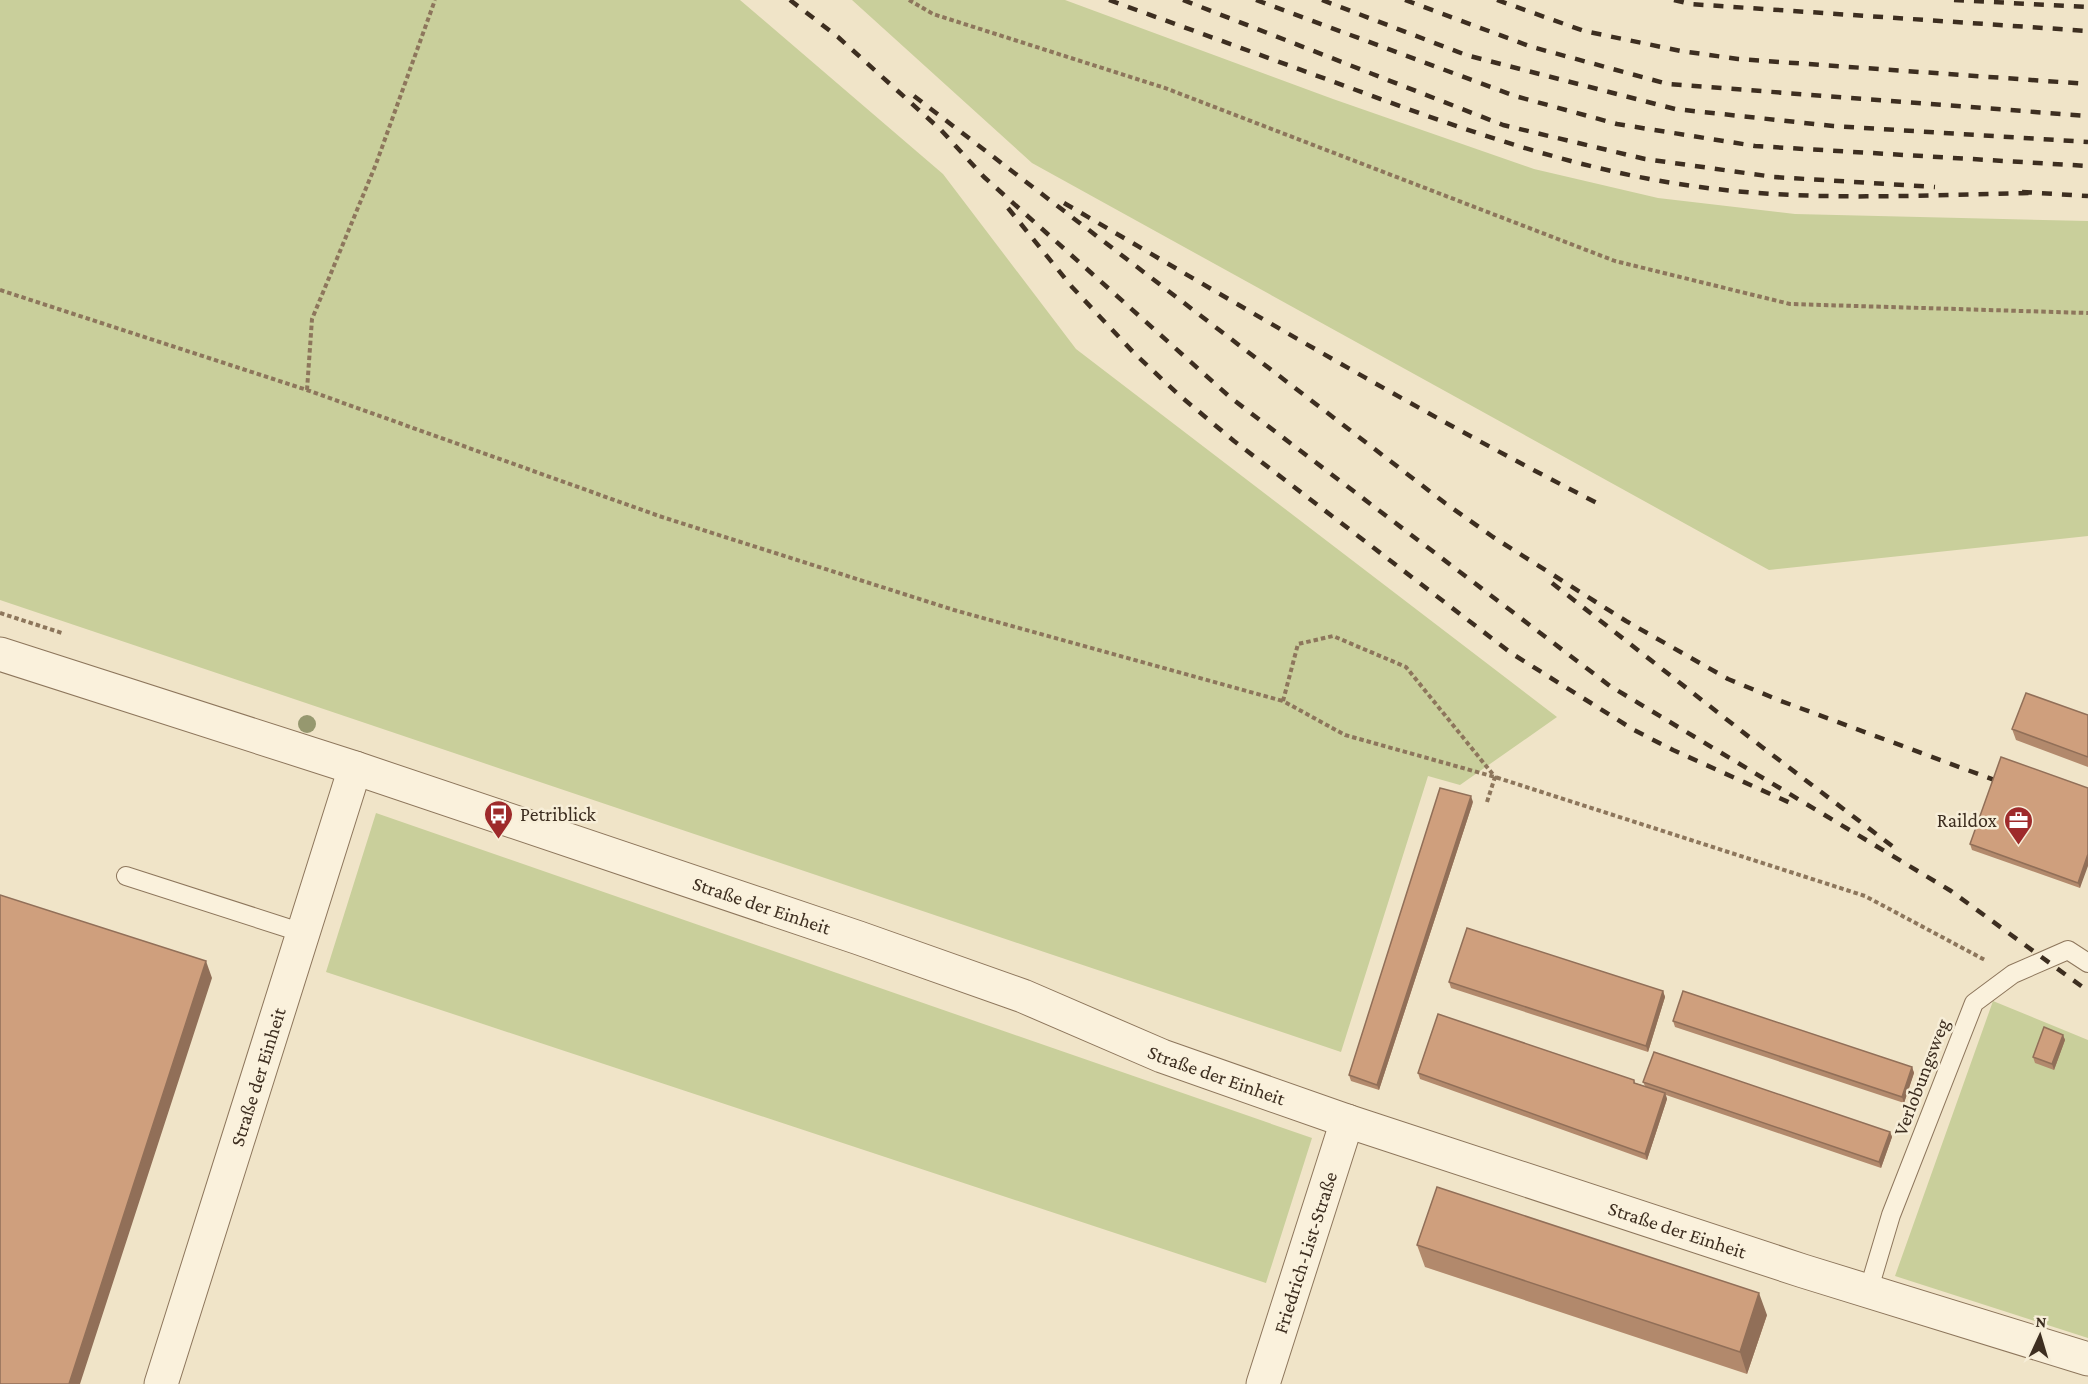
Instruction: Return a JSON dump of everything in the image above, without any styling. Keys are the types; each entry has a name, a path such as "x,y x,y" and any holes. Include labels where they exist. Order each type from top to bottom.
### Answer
{"street":[{"name":"Straße der Einheit","path":"0,654 355,768 1023,996 1162,1056 1347,1121 1868,1292 2088,1359"},
{"name":"Straße der Einheit","path":"161,1384 355,768"},
{"name":"Friedrich-List-Straße","path":"1263,1384 1347,1121"}],"lane":[{"path":"126,876 303,933"},
{"name":"Verlobungsweg","path":"1868,1292 1891,1215 1974,1002 2013,974 2068,950 2088,963"}],"path":[{"path":"307,390 312,319 376,164 435,0"},
{"path":"909,0 933,14 1165,88 1615,261 1790,304 2088,313"},
{"path":"0,290 307,390 659,516 954,610 1283,701 1345,735 1495,777 1865,896 2013,974"},
{"path":"1283,701 1298,644 1333,636 1406,667 1495,777"},
{"path":"1487,802 1495,777"}],"green space":[{"path":"0,0 740,0 943,174 1076,349 1557,717 1460,785 1428,776 1341,1052 0,600"},
{"path":"852,0 1065,0 1333,99 1534,169 1658,198 1795,214 2088,221 2088,536 1769,570 1032,163"},
{"path":"376,813 1312,1138 1266,1283 326,972"},
{"path":"1993,1001 2088,1040 2088,1338 1895,1276"}],"building":[{"path":"2026,693 2088,715 2088,757 2012,729"},
{"path":"2001,757 2088,788 2088,854 2078,883 1970,844"},
{"path":"1440,788 1471,796 1377,1085 1349,1075"},
{"path":"0,895 206,961 69,1384 0,1384"},
{"path":"1467,928 1663,991 1646,1046 1449,982"},
{"path":"1683,991 1912,1067 1902,1097 1673,1021"},
{"path":"1438,1014 1634,1080 1634,1083 1665,1093 1645,1154 1418,1073"},
{"path":"2044,1027 2063,1035 2052,1064 2033,1057"},
{"path":"1654,1052 1890,1132 1879,1162 1643,1082"},
{"path":"1437,1187 1759,1293 1740,1352 1417,1245"}],"railway":[{"path":"790,0 838,37 941,130 984,177 1231,398 1610,686 1951,891 2088,991"},
{"path":"1109,0 1483,135 1569,161 1612,171 1700,187 1782,195 2030,193"},
{"path":"1183,0 1503,125 1645,159 1774,177 1935,187"},
{"path":"1256,0 1515,96 1617,124 1755,146 2088,166"},
{"path":"1322,0 1466,55 1675,109 1833,126 2088,142"},
{"path":"1405,0 1532,47 1668,84 2088,116"},
{"path":"1497,0 1584,31 1681,51 1738,59 2088,84"},
{"path":"1674,0 1690,4 2088,31"},
{"path":"1954,0 2088,7"},
{"path":"914,96 1445,503 1493,537 1626,621 1728,679 1997,781"},
{"path":"2022,192 2088,196"},
{"path":"1064,203 1397,396 1601,505"},
{"path":"1008,208 1072,287 1134,353 1179,395 1234,441 1511,653 1634,730 1797,806"},
{"path":"1552,583 1896,849"}],"place":[{"name":"Petriblick","path":"499,840"},
{"name":"Raildox","path":"2018,846"}]}
